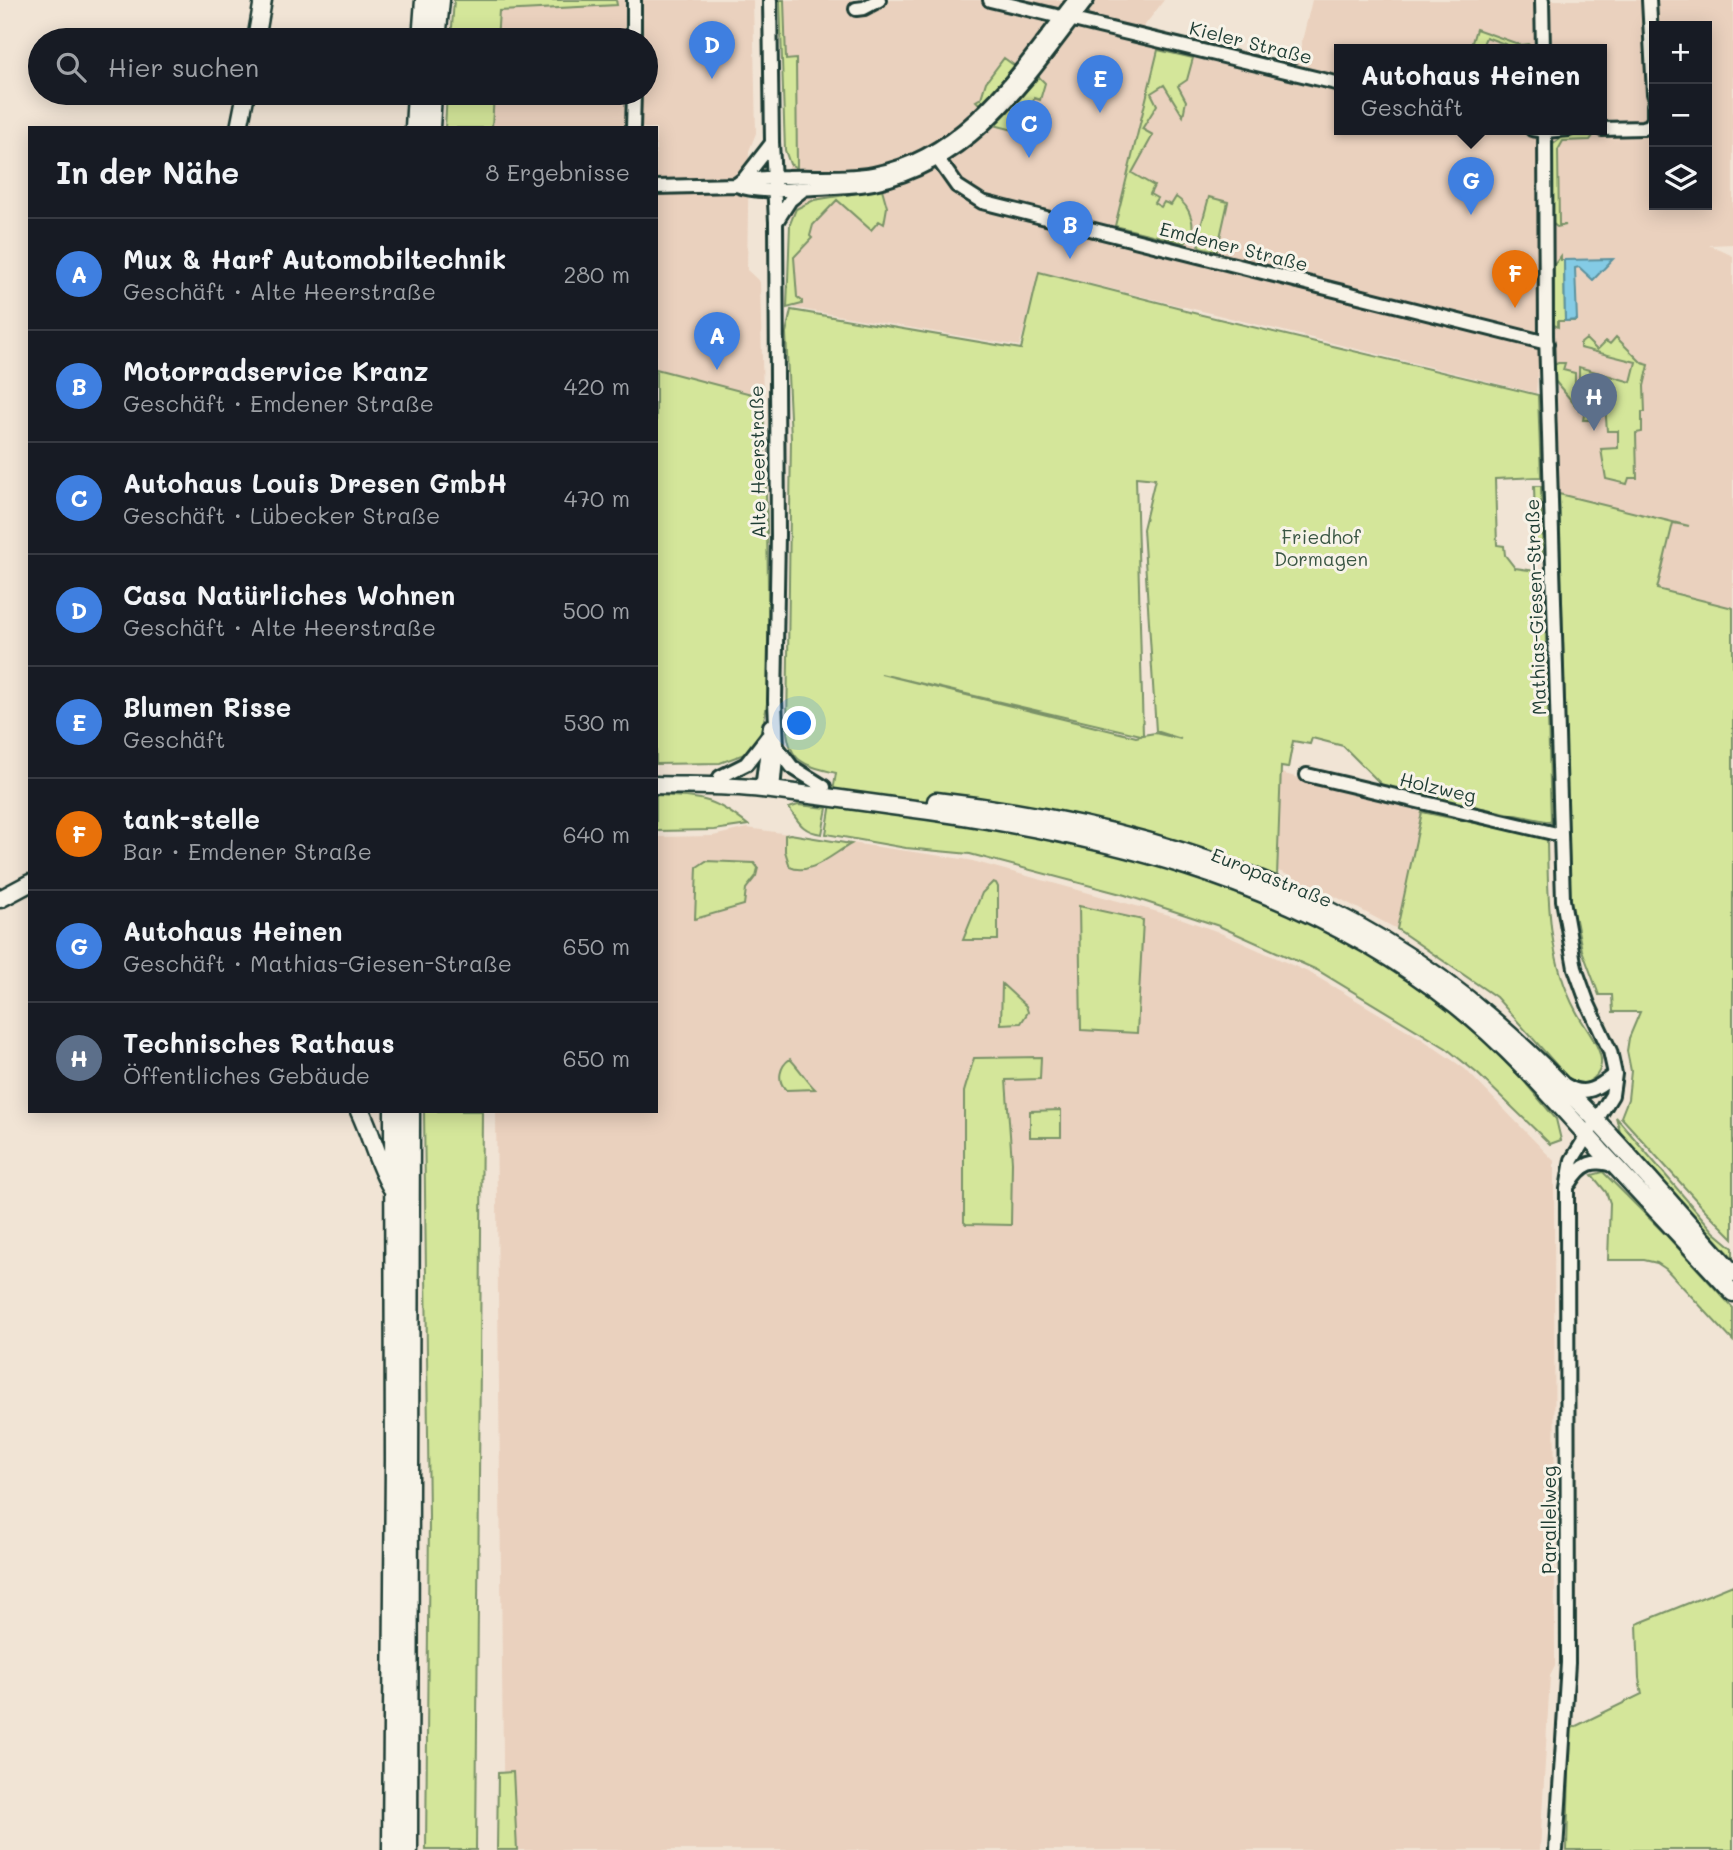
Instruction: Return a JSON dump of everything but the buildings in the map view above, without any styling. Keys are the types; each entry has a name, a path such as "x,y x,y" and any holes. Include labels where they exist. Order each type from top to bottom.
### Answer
{"highway":[{"path":"423,28 425,0"},
{"path":"437,28 440,0"},
{"path":"415,126 416,105"},
{"path":"430,126 431,105"},
{"path":"360,1113 376,1147 383,1172 394,1189"},
{"path":"392,1850 394,1113"},
{"path":"408,1850 410,1113"}],"main road":[{"path":"258,28 263,0"},
{"path":"239,126 244,105"},
{"name":"Europastraße","path":"658,775 720,777 1001,821 1191,867 1279,899 1355,937 1454,1003 1591,1127 1733,1273"},
{"name":"Europastraße","path":"658,785 824,787 969,804 1065,822 1195,856 1251,875 1322,906 1397,948 1492,1019 1559,1081 1616,1167 1733,1293"},
{"path":"0,900 28,884"}],"street":[{"path":"634,28 635,0"},
{"name":"Alte Heerstraße","path":"768,785 777,747 776,222 770,0"},
{"path":"856,9 864,8 878,0"},
{"name":"Kieler Straße","path":"990,0 1334,82"},
{"path":"1067,18 1075,0"},
{"path":"774,184 805,188 874,183 901,176 936,156 982,114 1067,18 1087,0"},
{"path":"1542,0 1543,44"},
{"path":"1649,0 1653,84"},
{"path":"633,126 634,105"},
{"path":"1607,129 1643,128 1649,131"},
{"name":"Mathias-Giesen-Straße","path":"1540,135 1563,900 1569,946 1582,989 1610,1051 1615,1074"},
{"path":"658,187 740,182 772,142"},
{"path":"740,182 747,189 873,174 936,156"},
{"name":"Emdener Straße","path":"936,156 962,191 989,205 1547,343"},
{"path":"776,222 790,200 805,188"},
{"name":"Alte Heerstraße","path":"768,785 769,734 775,701"},
{"path":"720,777 746,764 769,734"},
{"path":"777,747 792,767 824,787"},
{"name":"Holzweg","path":"1307,775 1561,835"},
{"path":"1591,1127 1612,1095 1615,1074"},
{"path":"1559,1081 1572,1090 1588,1092 1615,1074"},
{"name":"Parallelweg","path":"1556,1850 1568,1663 1567,1189 1572,1160 1591,1127"},
{"path":"1567,1189 1576,1173 1591,1162 1601,1161 1616,1167"}],"shaded area":[{"path":"616,0 753,0 756,133 749,151 747,270 760,282 763,397 658,370 658,126 492,126 493,105 658,105 658,28 498,28 499,11 617,5"},
{"path":"781,0 1164,0 1142,29 1296,66 1312,0 1733,0 1733,244 1709,245 1733,256 1733,608 1657,589 1673,522 1559,494 1557,380 1538,369 1536,393 1043,272 1019,346 794,308 789,162 785,150"},
{"path":"1281,773 1422,812 1397,929 1325,891 1276,870"},
{"path":"747,828 969,860 1180,918 1216,931 1312,974 1422,1039 1465,1069 1554,1161 1555,1666 1550,1676 1540,1850 504,1850 496,1113 658,1113 658,837 713,836"}],"green space":[{"path":"454,0 616,0 617,5 499,11 498,28 452,28"},
{"path":"780,0 784,0 786,60 796,59 797,168 790,164 785,150"},
{"path":"1476,29 1518,44 1505,44 1486,37 1483,44 1472,44"},
{"path":"1158,50 1193,58 1187,80 1178,86 1186,101 1183,116 1164,85 1151,93 1157,105 1142,129 1153,135 1132,173 1154,186 1150,194 1157,198 1154,203 1161,207 1164,202 1171,205 1176,197 1185,206 1191,218 1192,232 1185,243 1115,226"},
{"path":"1004,58 1015,66 981,106 976,101 981,98 986,82"},
{"path":"1039,77 1045,83 1040,100 1034,98 1025,133 994,125"},
{"path":"446,105 493,105 492,126 445,126"},
{"path":"1564,136 1593,136 1590,140 1563,141 1558,150 1559,225 1566,225 1557,227 1552,223 1552,145"},
{"path":"882,189 887,207 884,224 879,221 871,230 837,200 813,225 810,236 812,238 794,257 797,297 802,304 787,308 790,224 796,209 814,200"},
{"path":"1209,197 1228,202 1217,251 1200,247 1197,241"},
{"path":"1561,256 1561,260 1564,260 1565,320 1577,321 1558,321 1558,327 1554,325 1554,265"},
{"name":"Friedhof Dormagen","path":"1039,272 1181,310 1538,395 1541,477 1495,479 1497,545 1504,546 1505,555 1515,568 1544,572 1551,822 1386,789 1343,746 1312,738 1310,744 1293,741 1288,768 1281,767 1276,904 1384,963 1424,990 1485,1042 1523,1080 1556,1119 1561,1140 1550,1144 1478,1074 1446,1048 1317,970 1219,926 1125,895 970,854 906,848 826,834 836,773 809,765 796,757 787,731 791,438 786,333 791,310 1021,349","holes":["1136,477 1155,479 1143,529 1156,731 1181,739 1155,733 1143,735","881,674 1141,735 1141,736 1136,737"]},
{"path":"1616,337 1642,363 1649,365 1644,386 1645,412 1642,412 1642,432 1636,433 1637,478 1629,478 1627,484 1606,479 1601,449 1618,448 1618,431 1607,431 1604,391 1582,391 1582,405 1590,405 1590,420 1583,420 1585,410 1579,410 1579,367 1631,382 1636,362 1580,348 1580,344 1586,339 1597,350 1606,341 1610,344"},
{"path":"1565,363 1563,370 1575,373 1575,405 1555,381 1554,365"},
{"path":"658,370 763,397 769,661 767,702 758,739 749,756 744,754 720,763 658,764"},
{"path":"1534,486 1541,486 1543,559 1536,559"},
{"path":"1559,494 1689,526 1673,523 1657,589 1733,608 1733,1238 1621,1117 1628,1099 1631,1071 1627,1051 1629,1038 1640,1012 1613,1012 1612,995 1599,995 1582,950 1576,920 1572,920"},
{"path":"658,795 705,800 724,808 748,825 714,830 658,831"},
{"path":"798,805 827,808 822,834 806,829 799,822 789,808"},
{"path":"1422,812 1547,838 1551,926 1559,969 1566,990 1601,1058 1599,1072 1591,1080 1580,1084 1568,1078 1496,997 1397,929"},
{"path":"785,835 851,844 821,863 797,869 790,867 785,851"},
{"path":"706,861 754,863 758,868 756,876 746,889 744,905 695,919 697,867"},
{"path":"993,882 998,887 998,940 963,940 982,893"},
{"path":"1079,906 1143,920 1137,1033 1081,1030"},
{"path":"1002,984 1026,1006 1028,1012 1021,1023 1001,1024"},
{"path":"1041,1057 1040,1079 1006,1080 1012,1162 1011,1225 966,1224 964,1092 974,1058"},
{"path":"790,1059 815,1089 786,1090 780,1073"},
{"path":"1061,1110 1061,1137 1030,1137 1030,1111"},
{"path":"424,1113 482,1113 476,1850 426,1850 429,1516"},
{"path":"1616,1117 1714,1232 1733,1248 1733,1258 1620,1132"},
{"path":"1603,1172 1733,1308 1733,1341 1666,1269 1657,1263 1644,1260 1608,1260 1610,1203 1606,1192 1592,1175"},
{"path":"1733,1585 1733,1850 1567,1850 1570,1729 1642,1694 1637,1624"},
{"path":"513,1772 517,1850 497,1850 498,1773"}],"water":[{"path":"1613,259 1593,280 1579,267 1575,268 1577,320 1565,321 1564,260"}],"place":[{"name":"Casa Natürliches Wohnen","path":"712,79"},
{"name":"Blumen Risse","path":"1100,113"},
{"name":"Autohaus Louis Dresen GmbH","path":"1029,158"},
{"name":"Autohaus Heinen","path":"1471,215"},
{"name":"Motorradservice Kranz","path":"1070,259"},
{"name":"tank-stelle","path":"1515,308"},
{"name":"Mux & Harf Automobiltechnik","path":"717,370"},
{"name":"Technisches Rathaus","path":"1594,431"}]}
